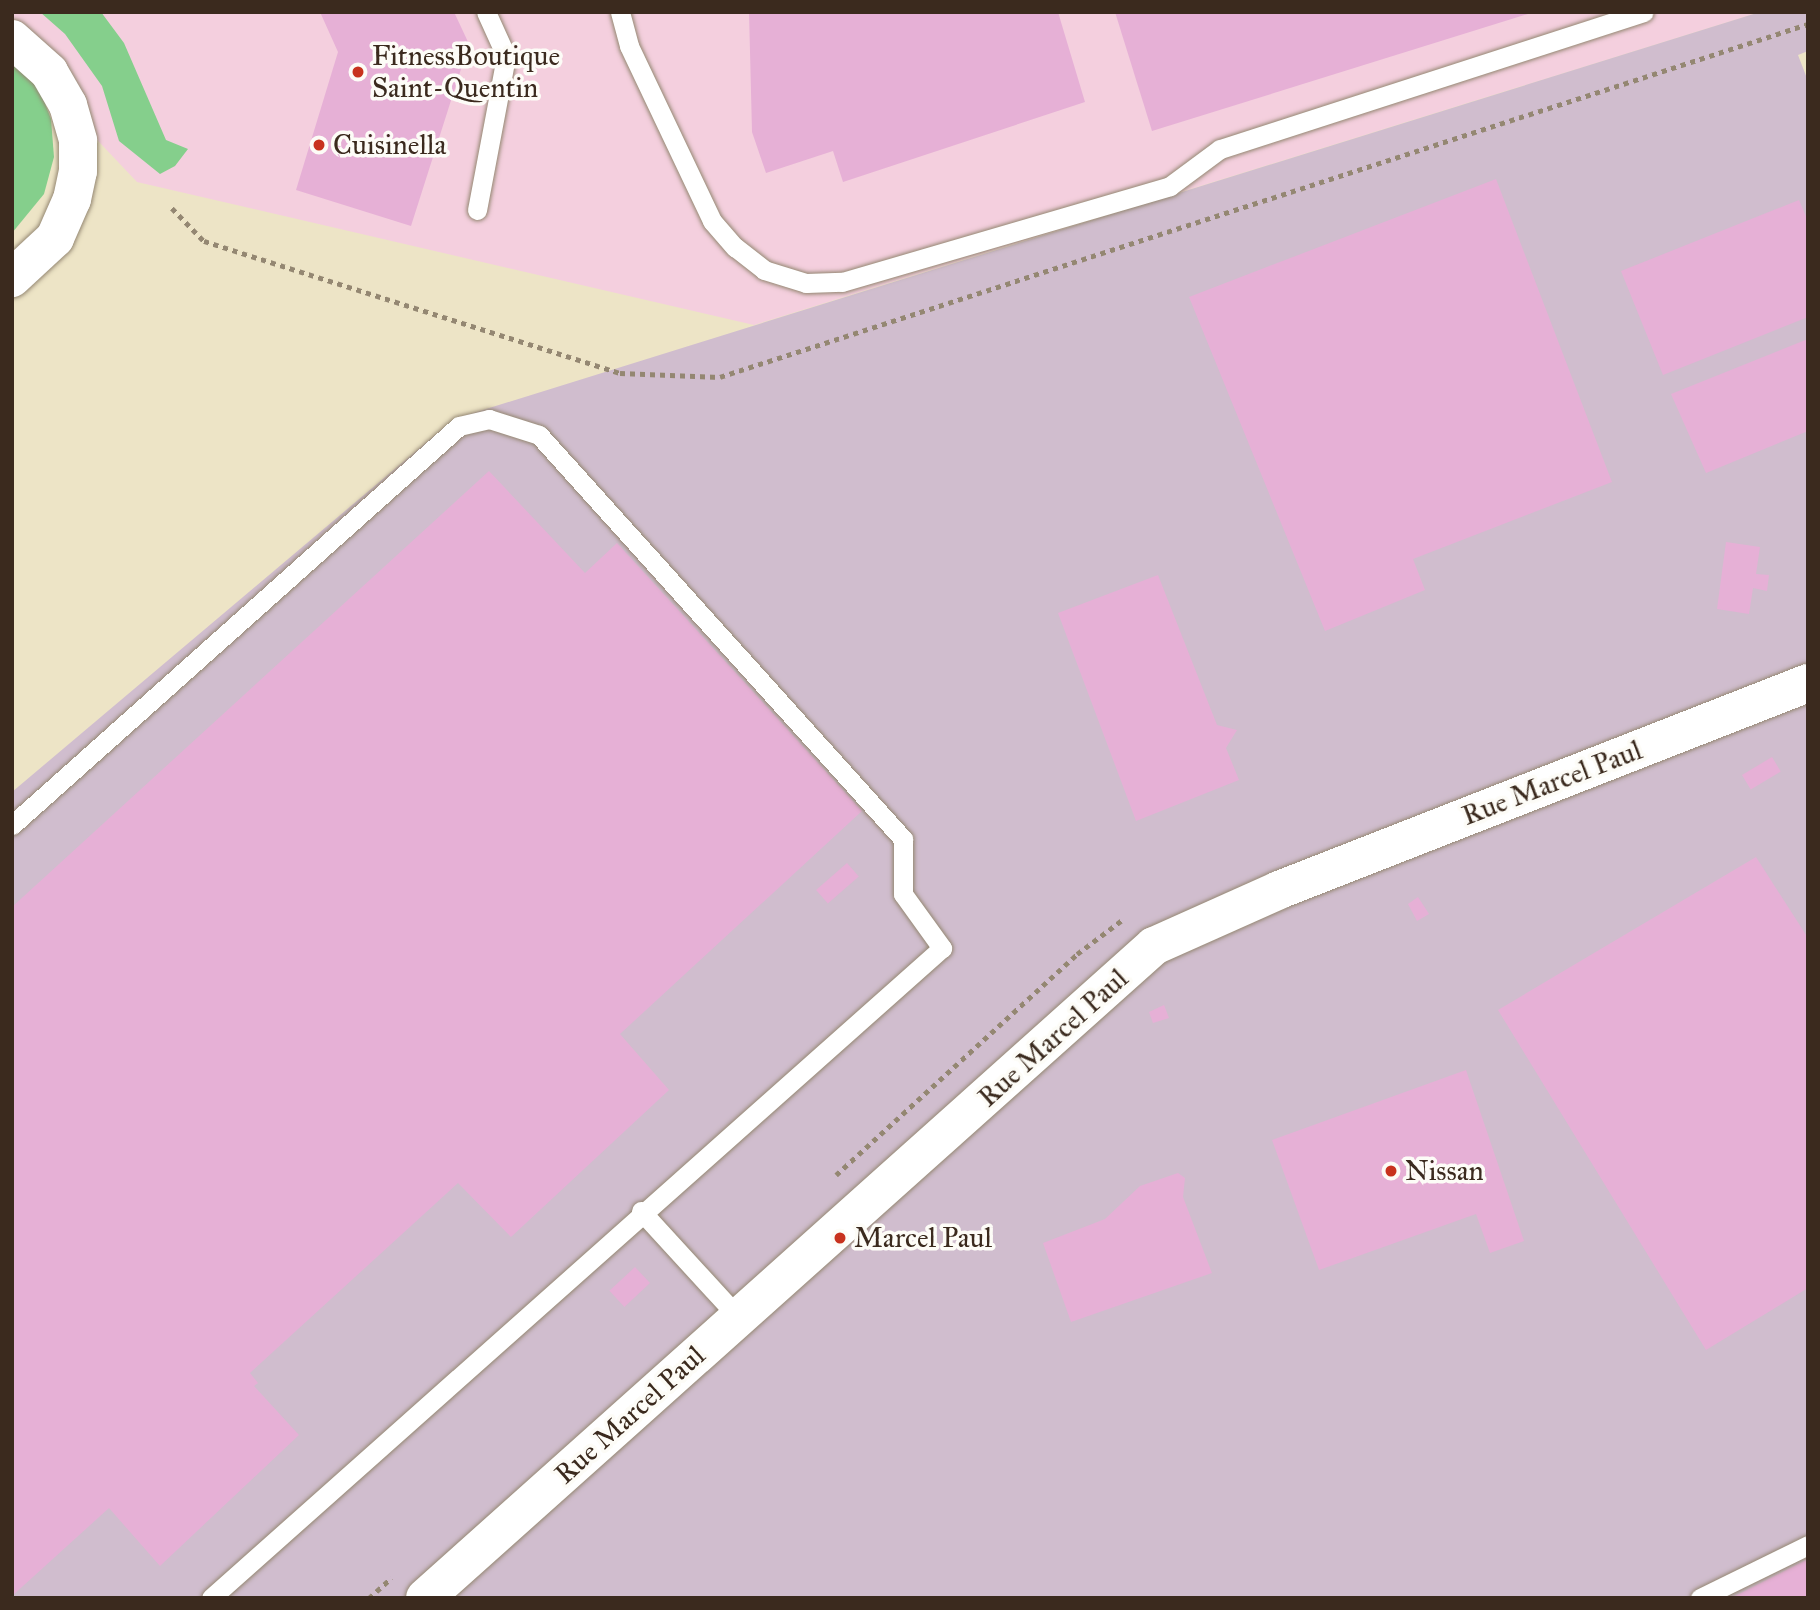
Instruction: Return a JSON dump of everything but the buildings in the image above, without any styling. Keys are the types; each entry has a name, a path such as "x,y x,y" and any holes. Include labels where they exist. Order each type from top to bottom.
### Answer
{"street":[{"path":"12,278 55,238 72,199 78,171 78,141 68,105 49,72 16,34"},
{"name":"Rue Marcel Paul","path":"425,1598 1154,946 1279,890 1808,683"}],"lane":[{"path":"477,210 506,56 486,12"},
{"path":"620,12 629,46 712,221 734,247 764,270 806,284 842,282 1170,186 1220,149 1643,12"},
{"path":"12,825 459,426 489,419 539,435 903,839 903,894 942,948 641,1210 211,1598"},
{"path":"641,1210 739,1318"},
{"path":"1700,1598 1808,1545"}],"path":[{"path":"831,1180 1077,954 1124,918"}],"shaded area":[{"path":"12,12 1760,12 754,325 137,182 12,50"},
{"path":"1760,12 1808,12 1808,51 1798,55 1808,81 1808,1598 12,1598 12,792 454,419"}],"green space":[{"path":"40,12 101,12 124,43 166,140 188,149 175,166 160,174 119,141 102,86 65,34"},
{"path":"12,55 37,83 51,119 54,157 44,194 12,233"}],"place":[{"name":"FitnessBoutique Saint-Quentin","path":"358,72"},
{"name":"Cuisinella","path":"319,145"},
{"name":"Nissan","path":"1391,1171"},
{"name":"Marcel Paul","path":"840,1238"}]}
